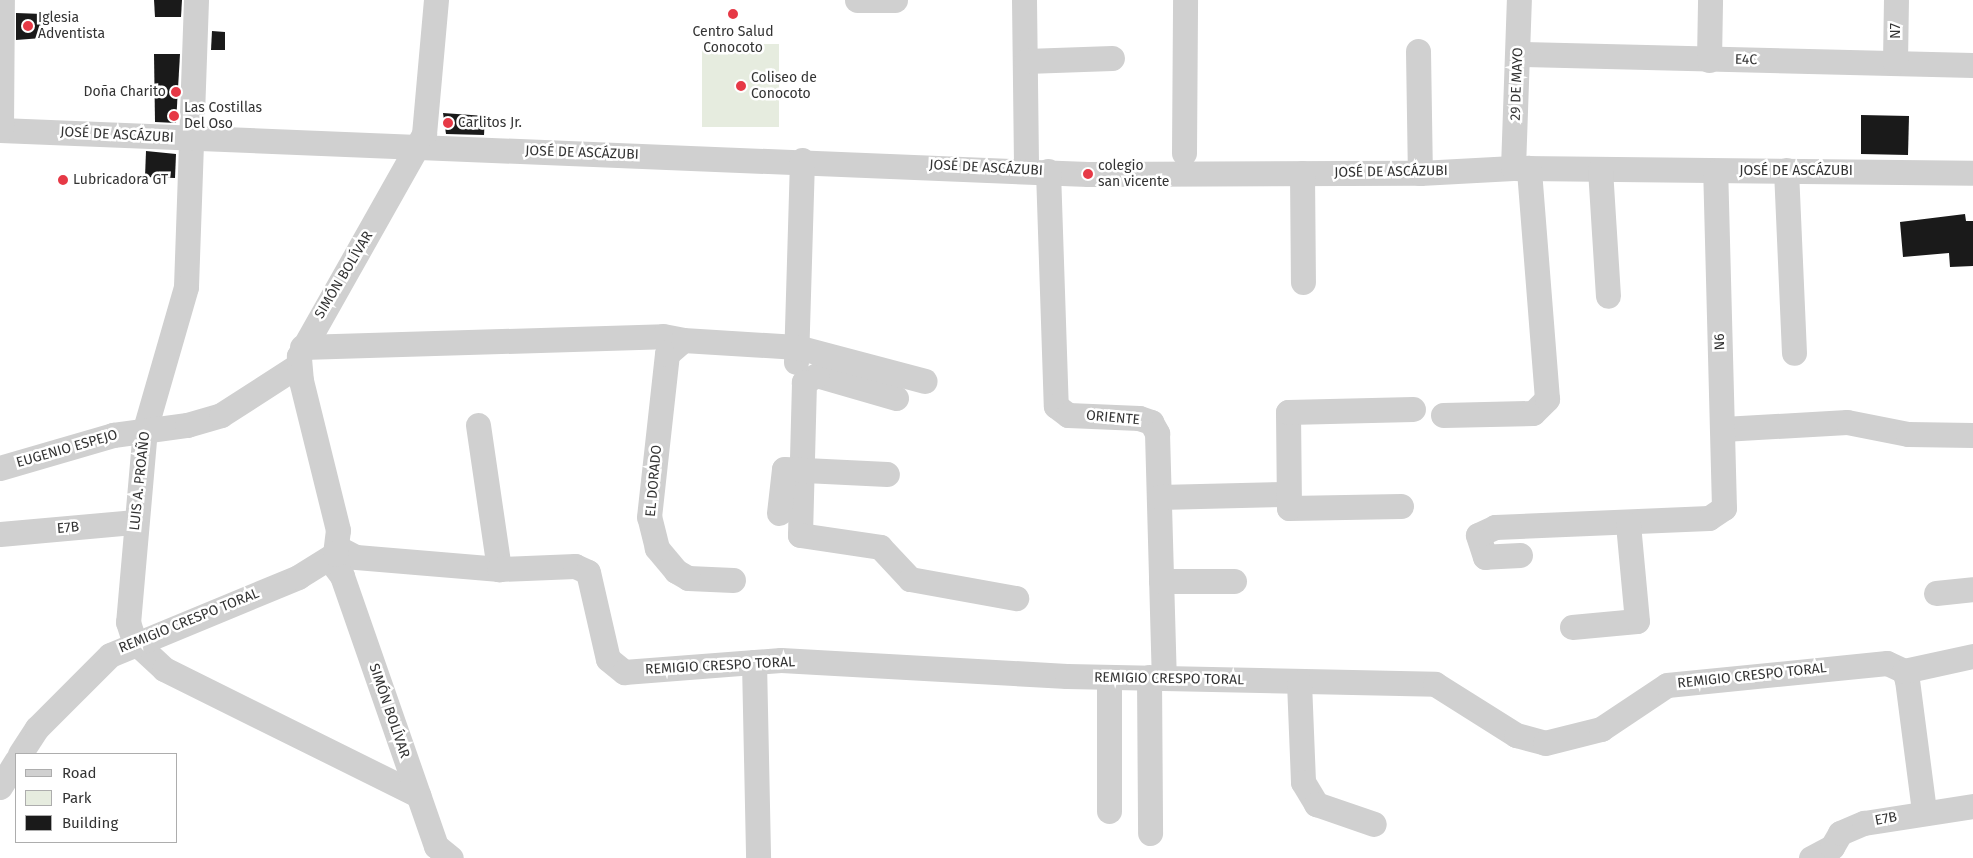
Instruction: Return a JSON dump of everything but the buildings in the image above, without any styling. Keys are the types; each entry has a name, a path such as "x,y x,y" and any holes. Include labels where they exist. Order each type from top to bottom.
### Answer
{"street":[{"path":"1,130 2,0"},
{"name":"LUIS A. PROAÑO","path":"134,642 128,622 145,429 186,287 193,139 196,0"},
{"name":"SIMÓN BOLÍVAR","path":"436,0 428,120 418,148 300,356 333,500 334,554 418,796 441,854"},
{"path":"857,0 895,0"},
{"name":"ORIENTE","path":"1024,0 1026,61 1056,406 1068,415 1151,422 1158,441 1162,581 1150,833"},
{"path":"1184,153 1186,0"},
{"name":"29 DE MAYO","path":"1443,415 1533,413 1547,399 1521,168 1519,0"},
{"path":"1709,60 1710,0"},
{"name":"N7","path":"1895,62 1896,0"},
{"path":"1418,51 1420,173"},
{"name":"E4C","path":"1519,54 1709,60 1973,64"},
{"path":"1026,61 1112,58"},
{"name":"JOSÉ DE ASCÁZUBI","path":"1,130 418,148 802,160 1037,171 1420,173 1521,168 1715,172 1786,170 1973,173"},
{"path":"802,160 792,469 800,535 880,546 910,579 1016,598"},
{"path":"1600,169 1608,296"},
{"path":"1786,170 1794,353"},
{"name":"N6","path":"1628,524 1709,518 1722,512 1726,504 1715,172"},
{"path":"1302,173 1303,282"},
{"path":"300,356 663,336 675,347 797,347 925,381"},
{"name":"EL DORADO","path":"675,347 649,517 657,548 676,571 688,578 733,580"},
{"name":"EUGENIO ESPEJO","path":"0,468 145,429 187,425 221,415 300,356"},
{"path":"779,513 792,469 804,382 809,376 896,398"},
{"path":"1401,506 1289,508 1286,494 1288,412 1413,409"},
{"path":"1723,429 1847,422 1908,434 1973,435"},
{"path":"478,424 499,569"},
{"path":"792,469 887,474"},
{"path":"1159,497 1286,494"},
{"name":"E7B","path":"0,534 136,522"},
{"path":"1520,555 1485,557 1478,535 1496,527 1628,524 1637,621 1572,627"},
{"name":"REMIGIO CRESPO TORAL","path":"21,753 37,728 94,668 134,642 298,578 334,554 499,569 575,566 588,572 608,659 624,672 754,662 1109,677 1435,684 1516,735 1545,743 1600,729 1666,685 1877,663 1904,671"},
{"path":"1162,581 1234,581"},
{"path":"1936,593 1973,589"},
{"path":"134,642 164,669 418,796"},
{"path":"1924,811 1904,671 1923,663 1973,656"},
{"path":"754,662 758,858"},
{"path":"1109,677 1109,811"},
{"path":"1299,682 1303,782 1316,804 1374,824"},
{"path":"0,786 15,763"},
{"name":"E7B","path":"1827,854 1840,833 1864,822 1924,811 1973,806"}],"green space":[{"name":"Coliseo de Conocoto","path":"702,44 779,44 779,127 702,127"}],"place":[{"name":"Centro Salud Conocoto","path":"733,14"},
{"name":"Iglesia Adventista","path":"28,26"},
{"name":"Coliseo de Conocoto","path":"741,86"},
{"name":"Doña Charito","path":"176,92"},
{"name":"Las Costillas Del Oso","path":"174,116"},
{"name":"Carlitos Jr.","path":"448,123"},
{"name":"colegio san vicente","path":"1088,174"},
{"name":"Lubricadora GT","path":"63,180"}]}
